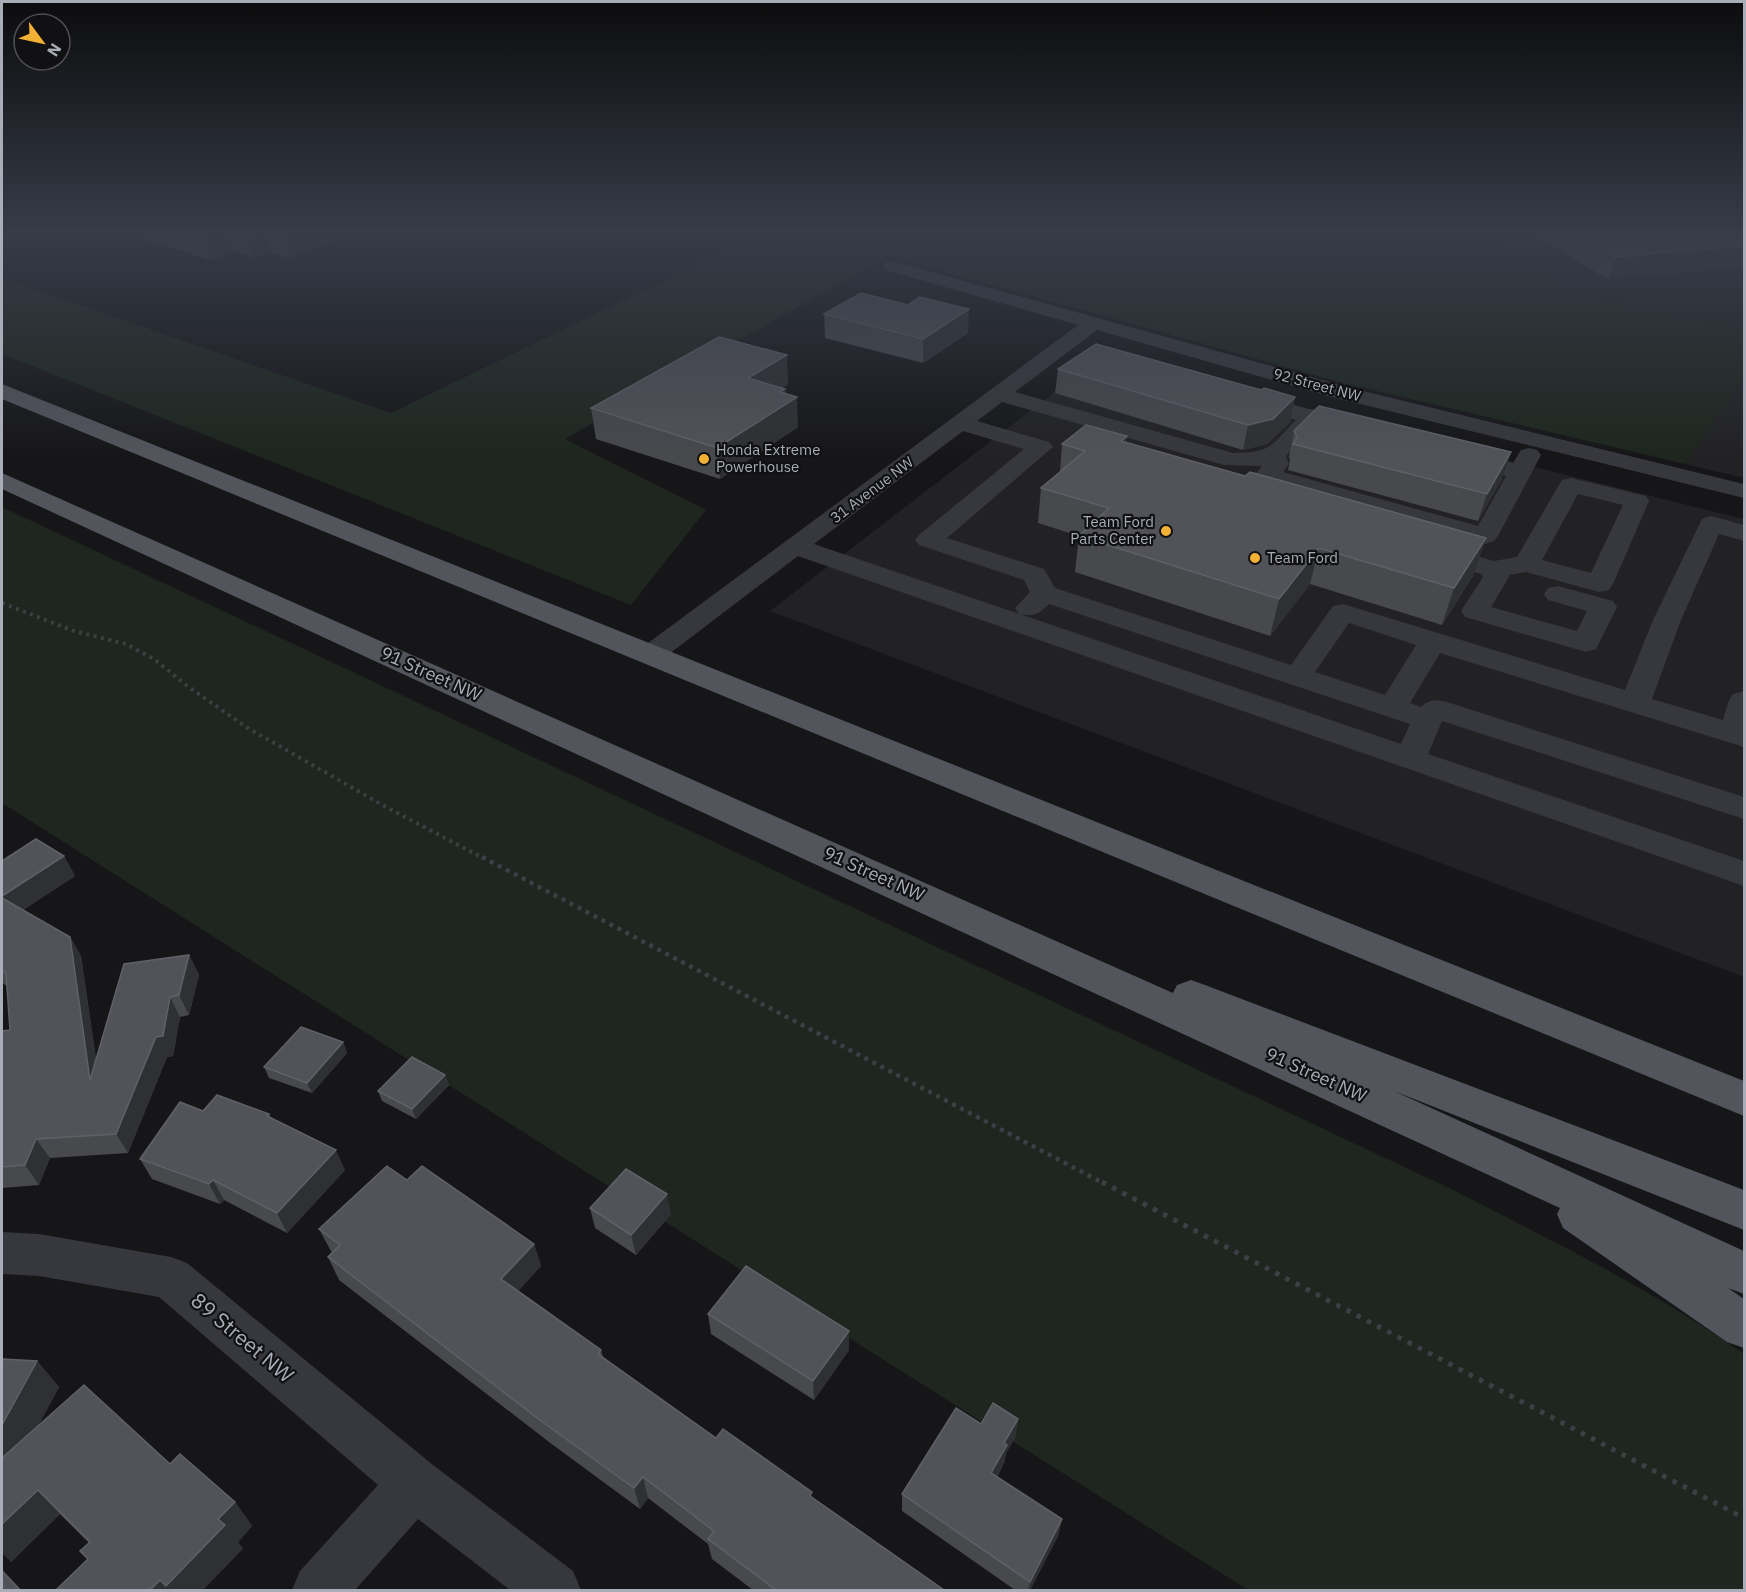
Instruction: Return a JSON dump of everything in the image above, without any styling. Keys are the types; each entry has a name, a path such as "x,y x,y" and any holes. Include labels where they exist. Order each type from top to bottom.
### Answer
{"main road":[{"path":"2,391 1744,1099"},
{"name":"91 Street NW","path":"2,480 1488,1153 1744,1273"},
{"path":"815,848 1744,1210"},
{"path":"1575,1030 1744,1089"},
{"path":"1488,1153 1744,1326"}],"street":[{"name":"92 Street NW","path":"1041,308 1336,396 1537,440 1744,491"},
{"name":"31 Avenue NW","path":"650,655 1093,323"},
{"path":"1224,392 1369,433"},
{"path":"999,394 1232,460 1259,460 1274,455 1312,416 1322,416 1334,404 1336,396"},
{"path":"961,423 1051,446 928,540 1035,575 1044,593 1427,719"},
{"path":"1408,531 1485,536 1537,440"},
{"path":"1438,451 1520,472"},
{"path":"1274,455 1276,464 1267,475 1408,531 1494,573 1527,564"},
{"path":"1635,703 1667,620 1711,524 1744,533"},
{"path":"796,547 1744,874"},
{"path":"1015,622 1044,593"},
{"path":"1298,676 1343,612 1740,736 1744,700"},
{"path":"1393,707 1433,641"},
{"path":"1410,759 1427,719 1436,709 1744,808"},
{"name":"89 Street NW","path":"20,1254 171,1278 415,1483 554,1590"},
{"path":"319,1590 415,1483"}],"path":[{"path":"2,603 74,631 126,644 154,658 186,685 246,727 386,807 1744,1518"}],"shaded area":[{"path":"2,308 89,308 391,413 607,308 796,308 565,439 706,510 631,605 2,354"},
{"path":"1076,308 1647,308 1744,327 1744,379 1685,464 1347,384"},
{"path":"1647,308 1744,308 1744,327"},
{"path":"1112,348 1328,416 1744,519 1744,977 770,611"},
{"path":"1744,379 1744,478 1685,464"},
{"path":"2,507 1449,1188 1637,1286 1709,1330 1744,1354 1744,1590 1248,1590 2,803"}],"building":[{"path":"834,308 969,309 923,339 824,314"},
{"path":"719,337 787,355 748,378 785,389 780,392 797,397 717,448 591,408"},
{"path":"1096,344 1261,390 1264,388 1295,397 1273,419 1248,425 1058,369"},
{"path":"1319,406 1511,452 1487,494 1293,444 1297,437 1294,431"},
{"path":"1086,425 1127,436 1121,441 1245,476 1250,472 1486,538 1454,588 1319,548 1279,599 1079,536 1109,508 1041,488 1085,451 1062,444"},
{"path":"36,839 64,856 2,896 2,861"},
{"path":"2,898 70,937 90,1080 124,964 189,955 179,995 170,997 163,1036 156,1037 116,1134 36,1139 25,1165 2,1167 2,1031 10,1030 6,973 2,970"},
{"path":"301,1027 343,1042 307,1083 264,1067"},
{"path":"412,1057 445,1075 412,1109 378,1091"},
{"path":"217,1095 269,1114 267,1116 336,1150 277,1213 213,1180 209,1184 140,1159 180,1102 203,1111"},
{"path":"387,1166 407,1180 422,1166 534,1244 501,1279 601,1350 598,1354 716,1438 723,1429 812,1492 810,1496 944,1590 776,1590 708,1539 714,1531 643,1477 634,1488 541,1421 328,1257 340,1245 319,1229"},
{"path":"626,1169 667,1194 631,1235 590,1208"},
{"path":"746,1266 849,1331 813,1381 708,1314"},
{"path":"2,1359 37,1361 2,1425"},
{"path":"84,1385 170,1464 180,1454 235,1502 218,1519 225,1525 166,1586 160,1580 150,1590 56,1590 88,1559 80,1551 90,1542 38,1490 2,1524 2,1458"},
{"path":"993,1403 1018,1419 991,1473 1062,1519 1030,1582 902,1494 956,1408 981,1424"},
{"path":"2,1571 20,1590 2,1590"}],"place":[{"name":"Honda Extreme Powerhouse","path":"704,459"},
{"name":"Team Ford Parts Center","path":"1166,531"},
{"name":"Team Ford","path":"1255,558"}]}
